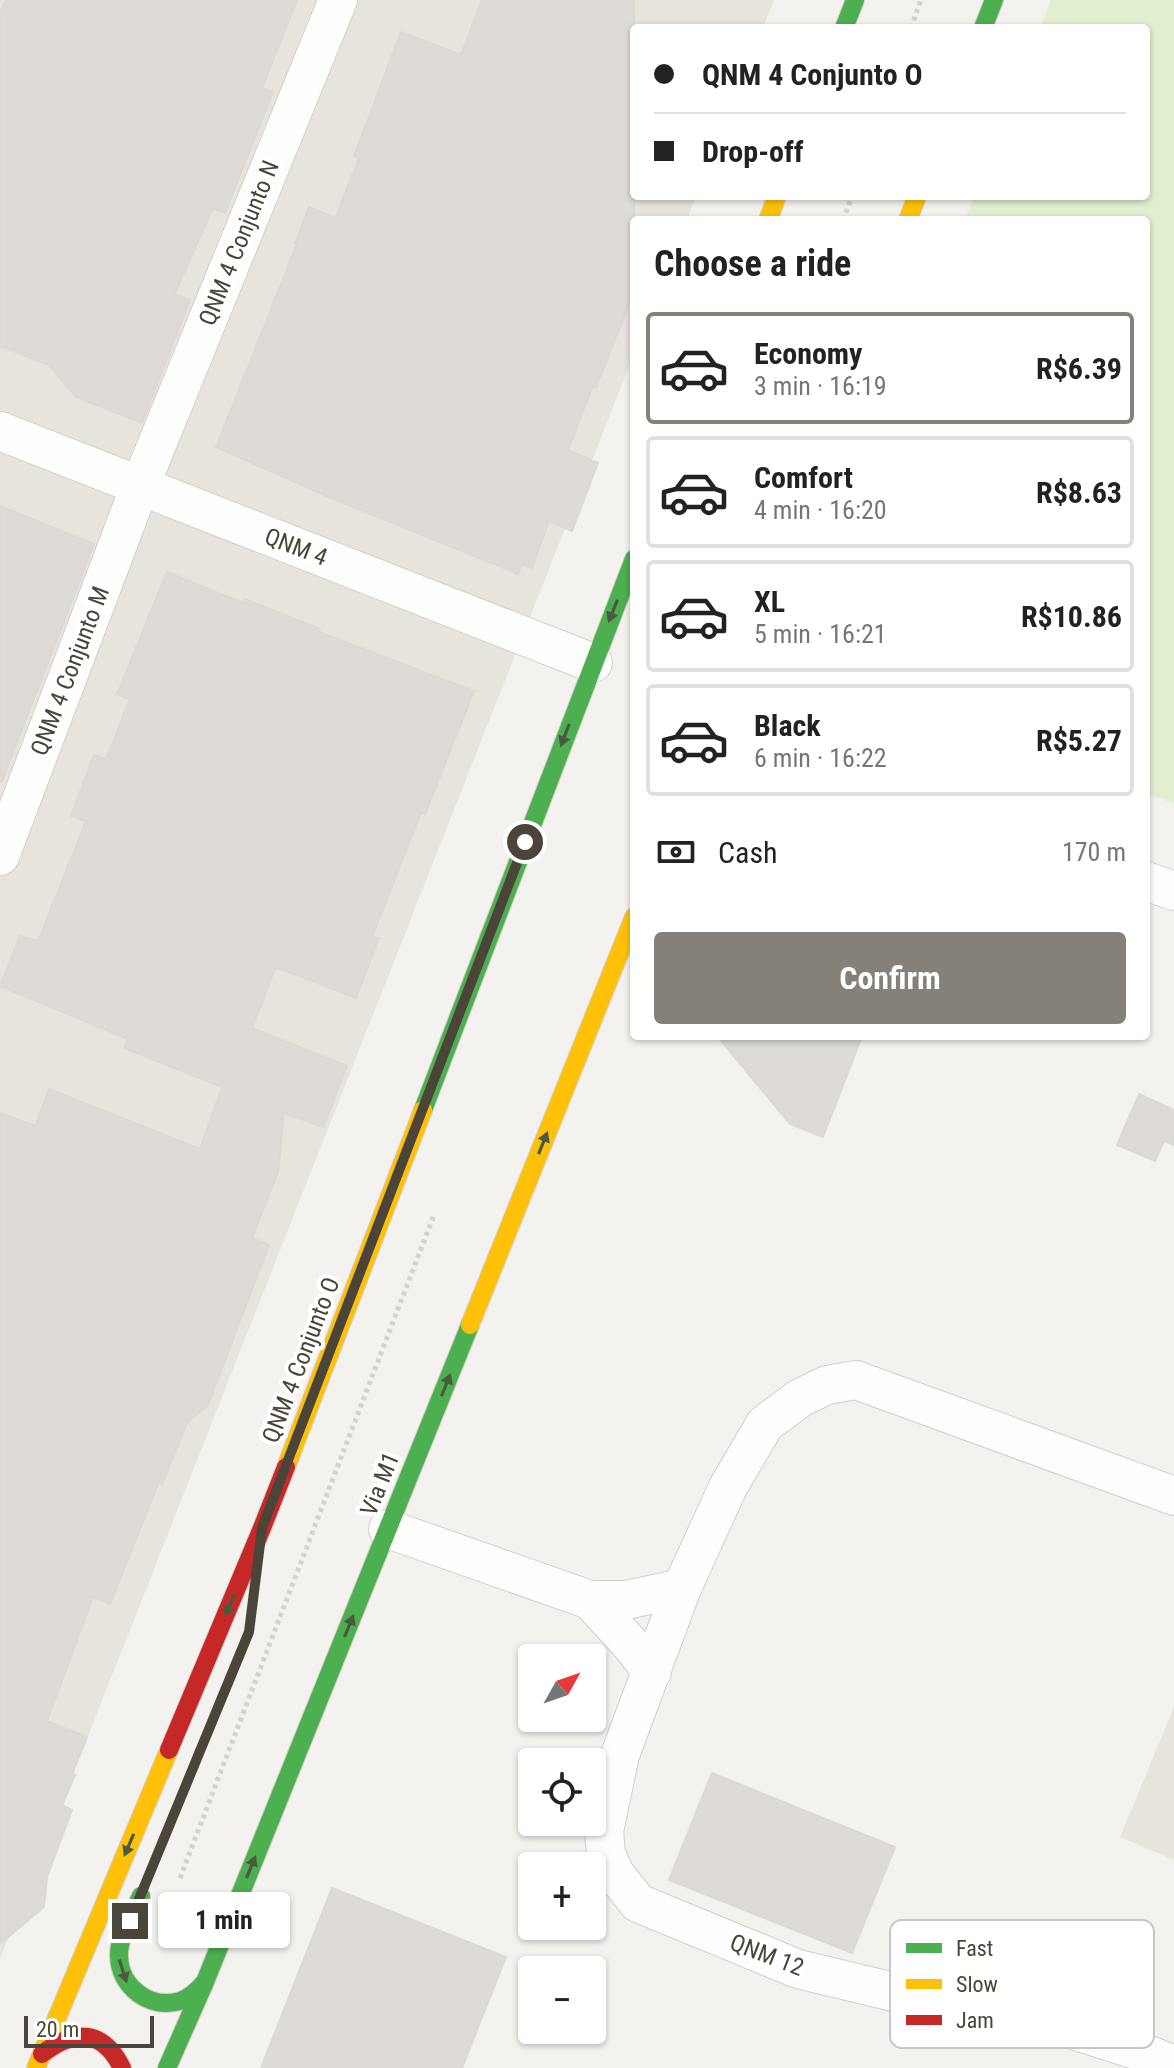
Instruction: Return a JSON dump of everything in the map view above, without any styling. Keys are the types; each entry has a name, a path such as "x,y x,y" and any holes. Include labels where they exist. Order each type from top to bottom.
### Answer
{"main road":[{"path":"846,24 855,0"},
{"path":"985,24 992,0"},
{"name":"QNM 4 Conjunto O","path":"39,2061 262,1528 630,569"},
{"name":"Via M1","path":"167,2068 205,1982 630,927"},
{"path":"255,1588 262,1528"},
{"path":"148,1878 119,1950 119,1966 125,1981 136,1994 165,2004 194,1994 205,1982"},
{"path":"39,2061 53,2044 66,2037 81,2036 96,2039 108,2047 122,2068"}],"street":[{"name":"QNM 4 Conjunto N","path":"140,486 338,0"},
{"name":"QNM 4","path":"0,431 593,663"},
{"name":"QNM 4 Conjunto M","path":"0,856 140,486"},
{"path":"1150,882 1174,891"},
{"name":"QNM 12","path":"890,1991 798,1969 638,1903 615,1874 606,1854 604,1831 620,1755 682,1588 728,1487 765,1424 800,1398 827,1385 856,1380 1174,1496"},
{"path":"388,1529 590,1600 626,1600 682,1588"},
{"path":"590,1600 652,1672"},
{"name":"QNM 12","path":"1115,2048 1151,2062"}],"path":[{"path":"912,24 921,0"}],"shaded area":[{"path":"0,0 774,0 765,24 630,24 630,200 694,200 688,216 630,216 630,364 0,1959"},
{"path":"1174,1707 1174,1860 1120,1837"}],"green space":[{"path":"1051,0 1174,0 1174,803 1150,795 1150,216 966,216 972,200 1150,200 1150,24 1042,24"}],"building":[{"path":"6,0 297,0 262,88 273,92 225,213 213,208 174,295 190,300 142,423 76,397 49,365 0,346 0,13"},
{"path":"482,0 634,0 634,24 630,24 630,200 634,200 634,216 630,216 630,303 568,450 598,463 572,531 549,521 532,568 522,564 518,574 216,447 309,207 335,218 359,158 354,156 401,32 461,55"},
{"path":"0,506 94,544 2,781 0,781"},
{"path":"167,572 243,603 245,599 320,629 319,632 474,691 372,937 379,938 356,998 276,967 252,1028 347,1066 323,1127 284,1113 278,1172 252,1238 269,1245 208,1405 187,1423 162,1484 159,1482 110,1604 93,1597 47,1721 87,1737 62,1805 72,1810 47,1877 44,1907 0,1944 0,1113 35,1126 49,1089 200,1149 222,1087 124,1048 128,1039 0,986 20,936 38,941 86,821 71,816 94,755 106,759 130,699 117,694"},
{"path":"720,1040 860,1040 823,1137 790,1124"},
{"path":"1139,1094 1174,1110 1174,1145 1164,1141 1155,1161 1117,1145"},
{"path":"712,1773 895,1847 852,1953 669,1880"},
{"path":"332,1888 506,1957 462,2068 261,2068"}],"traffic: fast":[{"path":"846,24 855,0"},
{"path":"985,24 994,0"},
{"path":"423,1110 630,569"},
{"path":"167,2068 205,1982 470,1325"},
{"path":"141,1896 124,1932 119,1955 120,1967 130,1986 148,1999 169,2003 187,1998 205,1982"}],"traffic: slow":[{"path":"770,216 776,200"},
{"path":"910,216 916,200"},
{"path":"470,1325 630,927"},
{"path":"286,1467 423,1110"},
{"path":"36,2068 169,1750"}],"traffic: jam":[{"path":"169,1750 286,1467"},
{"path":"42,2054 65,2040 87,2037 106,2046 122,2068"}],"route":[{"path":"130,1921 249,1632 262,1528 525,842"}]}
